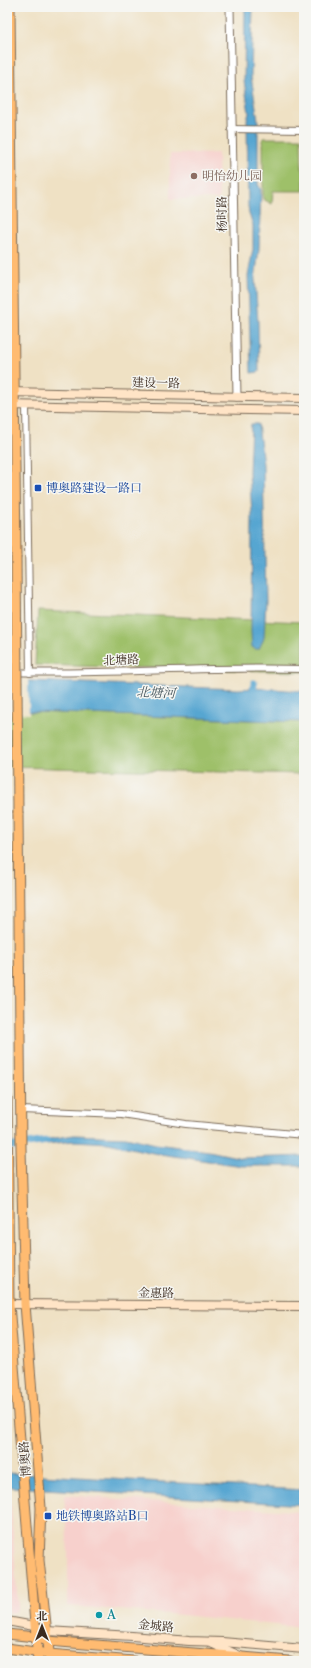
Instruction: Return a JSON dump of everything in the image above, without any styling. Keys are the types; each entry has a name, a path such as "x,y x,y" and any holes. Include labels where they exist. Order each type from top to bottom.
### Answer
{"main road":[{"name":"博奥路","path":"10,7 10,405 16,557 21,1148 25,1304 41,1508 39,1560 49,1658"},
{"name":"建设一路","path":"10,392 304,398"},
{"name":"建设一路","path":"10,405 304,410"},
{"name":"博奥路","path":"7,1097 8,1304 34,1626 38,1657"},
{"path":"7,1097 20,1097"},
{"name":"金惠路","path":"8,1304 304,1306"},
{"name":"金城路","path":"7,1621 34,1626 47,1631 304,1649"},
{"name":"金城路","path":"7,1634 35,1637 48,1641 290,1661"},
{"path":"208,1642 244,1658"},
{"path":"7,1648 38,1657 134,1661"}],"street":[{"name":"杨时路","path":"230,7 237,397"},
{"path":"231,129 304,130"},
{"path":"26,406 30,673"},
{"name":"北塘路","path":"7,672 56,674 236,668 304,669"},
{"path":"21,1110 121,1114 186,1124 304,1135"}],"shaded area":[{"name":"明怡幼儿园","path":"218,153 219,199 170,199 170,154"},
{"path":"7,1491 10,1491 18,1606 15,1613 8,1614"},
{"path":"64,1495 304,1512 304,1628 182,1615 68,1606 68,1554"}],"green space":[{"path":"263,138 301,138 304,191 273,191 272,204 263,199"},
{"path":"38,611 304,622 304,672 35,665"},
{"path":"7,711 304,722 304,774 7,767"}],"water":[{"path":"245,7 253,7 251,76 258,120 258,184 261,190 259,249 255,279 259,372 251,373 248,276 253,249 253,225 248,206 247,120 249,113 244,81"},
{"path":"251,424 258,424 263,464 266,601 264,638 259,649 252,647 251,632 252,513 249,473"},
{"name":"北塘河","path":"7,680 238,689 263,688 304,691 304,722 7,711"},
{"path":"74,1135 126,1137 156,1144 209,1151 242,1158 304,1156 304,1166 242,1166 153,1153 108,1143 74,1141 38,1145 37,1141"},
{"path":"7,1473 304,1490 304,1505 12,1487 7,1486"}],"pier":[{"path":"7,678 28,679 29,714 7,713"}],"waterway":[{"path":"253,696 254,683"},
{"path":"7,1147 47,1141"}],"place":[{"name":"明怡幼儿园","path":"194,176"},
{"name":"博奥路建设一路口","path":"38,488"},
{"name":"地铁博奥路站B口","path":"48,1516"},
{"name":"A","path":"99,1615"}]}
